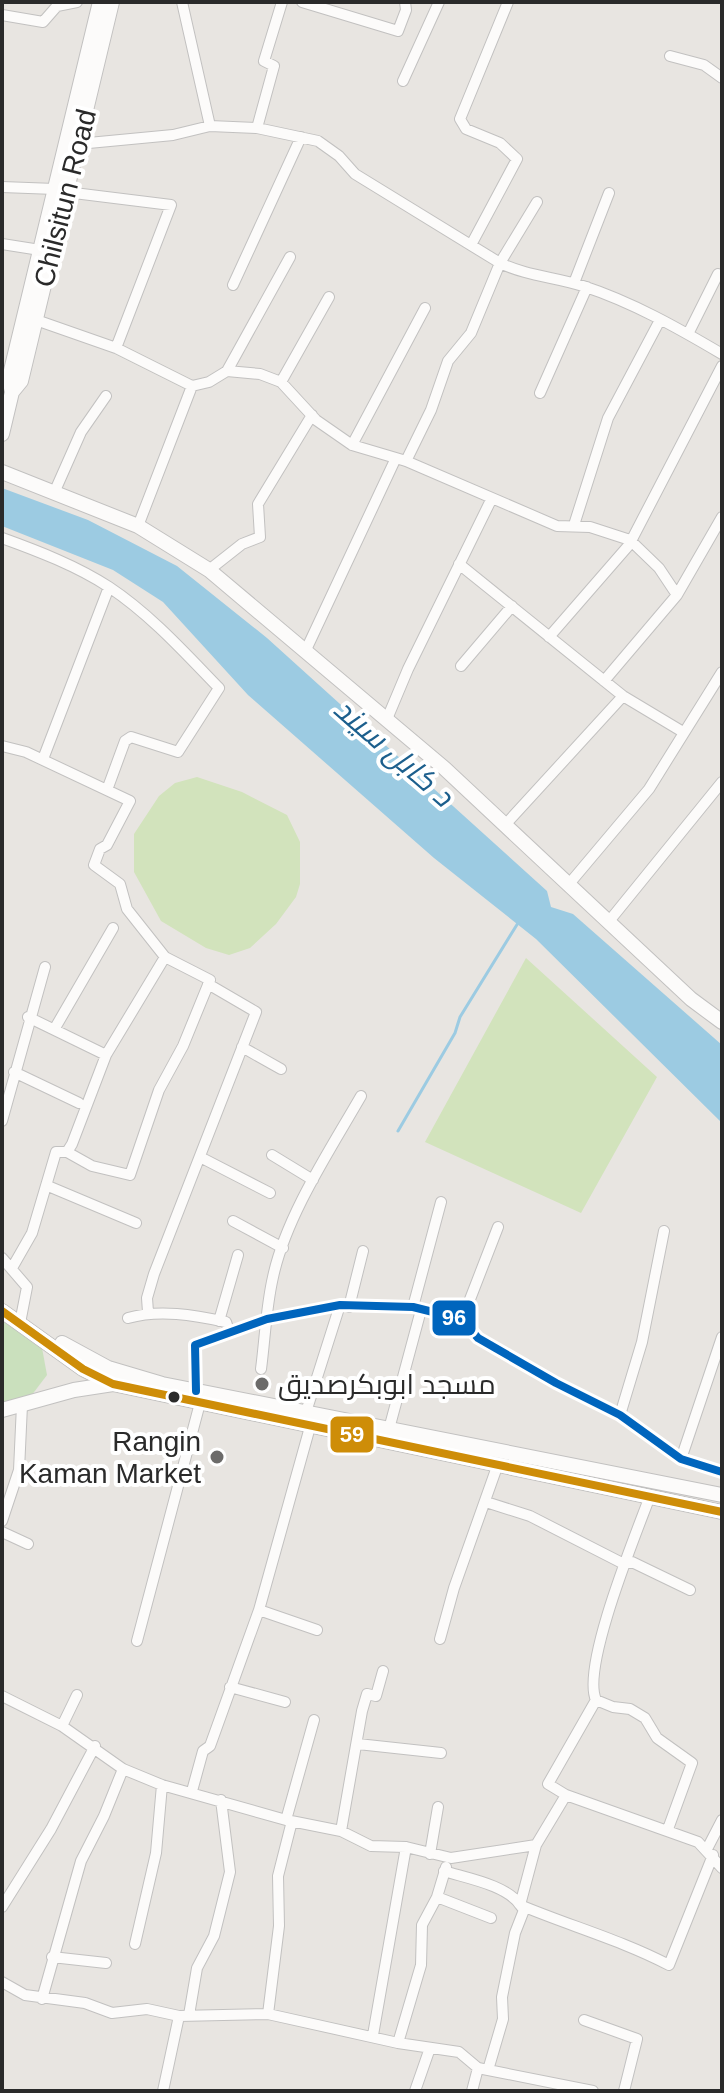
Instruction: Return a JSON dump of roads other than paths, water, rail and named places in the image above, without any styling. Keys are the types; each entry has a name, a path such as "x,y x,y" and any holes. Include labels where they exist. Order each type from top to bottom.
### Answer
{"main road":[{"name":"Chilsitun Road","path":"7,391 21,381 36,320 100,2"},
{"name":"Chilsitun Road","path":"2,434 9,379 40,250 78,144 112,2"},
{"path":"2,472 138,526 209,570 387,719 610,920 691,999 722,1022"},
{"path":"2,1301 83,1369 113,1384"},
{"path":"2,1311 108,1368 198,1397"},
{"path":"74,1390 83,1369"},
{"path":"2,1410 74,1390 113,1384 198,1397 308,1420 722,1512"},
{"path":"308,1420 389,1429 722,1495"}],"street":[{"path":"2,15 43,22 57,6 77,2"},
{"path":"182,2 210,126"},
{"path":"257,128 274,66 264,61 282,2"},
{"path":"302,2 326,5 398,31 406,10 405,2"},
{"path":"403,81 439,2"},
{"path":"471,245 517,159 516,154 500,143 466,129 460,119 508,2"},
{"path":"670,56 704,65 722,78"},
{"path":"78,144 173,135 210,126 257,128 318,141 339,156 355,174 500,263 526,275 551,276 587,287 660,320 722,354"},
{"path":"233,285 301,137"},
{"path":"2,187 171,205 116,348"},
{"path":"574,283 609,193"},
{"path":"305,652 401,460 431,410 448,361 471,333 500,263 537,202"},
{"path":"2,244 40,250"},
{"path":"36,320 116,348 192,386 209,382 227,371 290,257"},
{"path":"688,334 718,274"},
{"path":"540,393 587,287"},
{"path":"281,382 329,297"},
{"path":"352,445 425,308"},
{"path":"574,525 608,418 660,320"},
{"path":"549,637 617,560 630,540 722,366"},
{"path":"227,371 260,374 281,382 312,415 352,445 401,460 557,526 574,525 630,540 659,568 677,595"},
{"path":"138,526 192,386"},
{"path":"54,493 81,432 106,396"},
{"path":"209,570 242,544 260,537 258,504 312,415"},
{"path":"387,719 491,500"},
{"path":"604,681 677,595 722,517"},
{"path":"2,538 47,555 109,587 162,629 219,688 178,752 131,737 125,741 107,790"},
{"path":"459,564 623,696 683,732"},
{"path":"43,759 109,587"},
{"path":"461,666 512,606"},
{"path":"569,884 649,789 722,672"},
{"path":"505,825 623,696"},
{"path":"2,746 43,759 128,799 130,804 107,845 100,849 94,865 120,884 127,909 165,957 209,979 183,1046 159,1090 130,1175 92,1166 67,1152 56,1152 32,1233 12,1268"},
{"path":"610,920 722,782"},
{"path":"55,1028 113,928"},
{"path":"67,1152 106,1055 165,957"},
{"path":"2,1121 28,1017 45,967"},
{"path":"148,1312 147,1298 154,1274 256,1011 208,984"},
{"path":"28,1017 106,1055"},
{"path":"242,1047 281,1069"},
{"path":"14,1072 79,1103"},
{"path":"261,1369 273,1277 283,1248 313,1180 361,1096"},
{"path":"272,1155 313,1180"},
{"path":"200,1157 270,1193"},
{"path":"48,1186 136,1223"},
{"path":"389,1429 441,1202"},
{"path":"233,1221 283,1248"},
{"path":"462,1320 498,1227"},
{"path":"620,1415 642,1342 664,1231"},
{"path":"192,1791 203,1751 210,1746 259,1610 308,1420 363,1251"},
{"path":"219,1321 238,1255"},
{"path":"2,1258 27,1287 21,1319"},
{"path":"137,1641 198,1397 195,1345 267,1319 345,1306 417,1309 462,1320 478,1338 620,1415 681,1459 722,1471"},
{"path":"128,1318 148,1312 219,1321 226,1322 229,1331"},
{"path":"681,1459 722,1337"},
{"path":"2,1521 19,1470 22,1405"},
{"path":"440,1639 454,1588 498,1464"},
{"path":"596,1700 593,1692 597,1647 650,1496"},
{"path":"486,1502 530,1516 624,1564 632,1562 690,1590"},
{"path":"2,1532 28,1544"},
{"path":"259,1610 317,1630"},
{"path":"341,1831 367,1694 376,1696 383,1671"},
{"path":"230,1687 285,1702"},
{"path":"62,1726 77,1695"},
{"path":"2,1696 62,1726 95,1746 123,1769 162,1785 341,1831 371,1846 406,1847 451,1858 536,1845"},
{"path":"596,1700 548,1784 566,1795 668,1829 710,1852 722,1868"},
{"path":"596,1700 630,1709 645,1718 657,1738 692,1763 668,1829"},
{"path":"268,2014 279,1926 278,1876 314,1720"},
{"path":"358,1744 441,1753"},
{"path":"2,1907 51,1829 95,1746"},
{"path":"42,1999 81,1861 123,1769"},
{"path":"135,1944 156,1853 162,1785"},
{"path":"520,1905 536,1845 566,1795"},
{"path":"163,2091 197,1968 214,1936 230,1872 221,1800"},
{"path":"430,1854 438,1807"},
{"path":"520,1905 570,1927 627,1944 669,1965 722,1820"},
{"path":"373,2035 406,1847"},
{"path":"398,2043 421,1965 422,1925 437,1897 451,1858"},
{"path":"444,1871 515,1898 524,1910 515,1933 505,1984 503,2019 472,2091"},
{"path":"437,1897 491,1918"},
{"path":"52,1957 106,1963"},
{"path":"2,1982 25,1995 85,2003 112,2013 147,2009 184,2015 268,2014 321,2028 459,2052 483,2069 593,2091"},
{"path":"584,2020 637,2039 624,2091"},
{"path":"415,2091 430,2048"}],"water":[{"path":"2,488 88,520 177,566 267,638 547,891 551,907 573,914 722,1045 722,1123 536,939 434,858 248,695 163,602 113,570 2,526"}],"waterway":[{"path":"398,1131 455,1033 460,1017 518,923"}],"place":[{"name":"مسجد ابوبکرصدیق","path":"262,1384"},
{"name":"Rangin Kaman Market","path":"217,1457"}],"water label":[{"name":"د کابل سيند","path":"394,752"}]}
